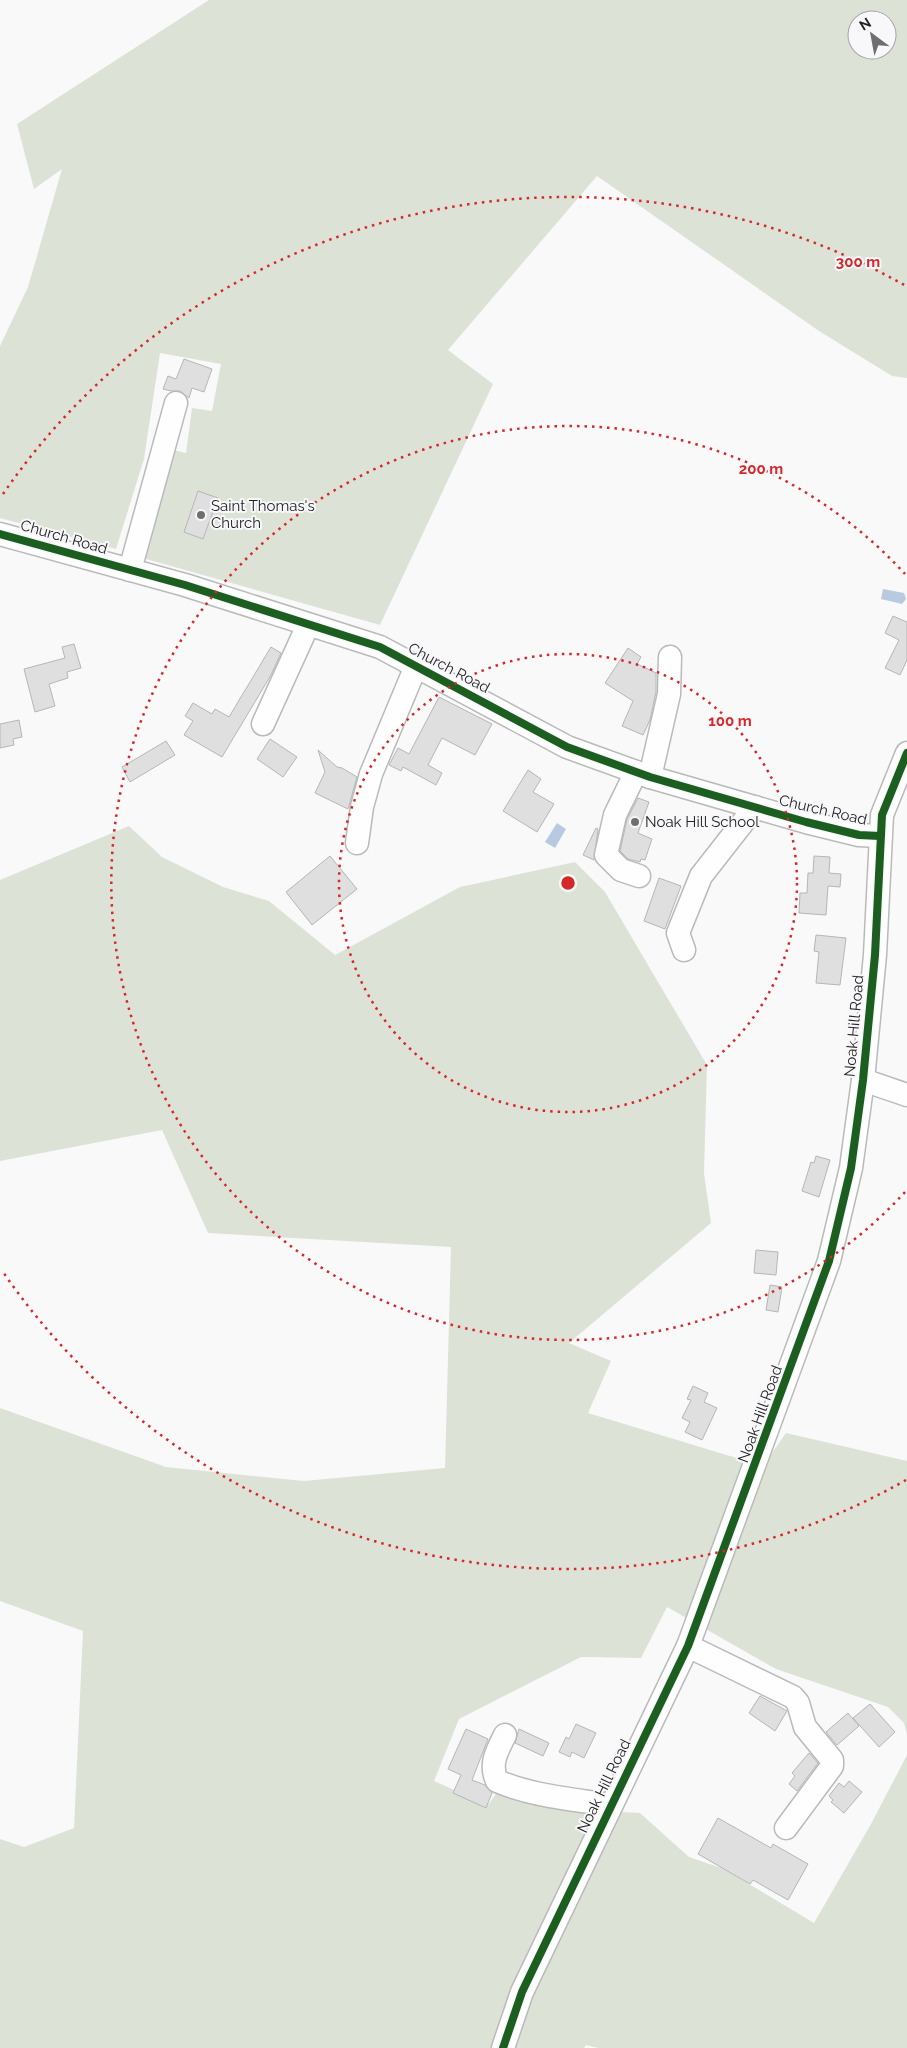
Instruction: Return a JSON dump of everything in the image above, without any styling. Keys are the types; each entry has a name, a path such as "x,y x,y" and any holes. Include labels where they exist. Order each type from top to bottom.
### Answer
{"street":[{"path":"130,570 176,403"},
{"name":"Church Road","path":"0,534 186,585 380,647 567,747 643,774 850,833 880,836"},
{"path":"263,724 308,625"},
{"path":"639,876 621,870 606,855 615,814 643,774 669,694 670,657"},
{"path":"357,843 362,807 371,774 416,666"},
{"name":"Noak Hill Road","path":"504,2048 522,1992 688,1646 829,1261 851,1168 863,1080 875,955 882,815 907,753"},
{"path":"684,950 678,933 700,876 755,807"},
{"path":"863,1080 907,1095"},
{"path":"688,1646 793,1696 798,1703 805,1728 832,1760 832,1766 786,1828"},
{"path":"505,1735 494,1758 492,1771 497,1781 512,1788 548,1796 610,1806"}],"shaded area":[{"path":"209,0 907,0 907,378 892,376 819,331 597,176 448,350 493,384 380,625 132,555 165,448 186,453 192,408 212,411 221,364 160,353 144,459 116,549 0,518 0,346 28,287 62,169 34,189 17,124"},
{"path":"129,826 162,857 223,887 269,901 335,955 460,887 575,862 605,892 707,1065 704,1173 711,1223 569,1343 611,1361 588,1413 763,1466 786,1433 907,1461 907,1735 904,1723 888,1707 776,1669 667,1607 641,1658 581,1657 459,1719 434,1781 488,1805 498,1791 551,1808 640,1813 689,1857 724,1869 814,1923 871,1824 907,1755 907,2048 598,2048 586,2045 584,2048 0,2048 0,1839 24,1847 74,1828 83,1631 0,1601 0,1408 166,1467 304,1481 445,1468 451,1247 208,1233 162,1130 0,1161 0,880"}],"water":[{"path":"883,589 904,593 906,599 902,604 881,599"},
{"path":"557,823 566,829 555,848 545,842"}],"building":[{"path":"184,359 212,369 204,392 192,388 189,398 180,391 163,389 168,376 176,379"},
{"name":"Saint Thomas's Church","path":"198,491 218,498 203,539 184,532"},
{"path":"893,616 907,622 907,660 900,675 885,668 899,640 885,633"},
{"path":"74,644 81,668 67,672 68,678 49,684 55,706 35,712 24,669 65,658 62,647"},
{"path":"271,647 281,653 271,675 222,757 184,735 193,721 185,716 193,703 212,714 215,709 229,717"},
{"path":"628,648 641,657 637,664 656,673 656,692 650,720 643,735 622,726 633,701 605,683"},
{"path":"439,697 492,724 475,755 442,738 428,765 442,773 436,785 403,767 401,771 389,765 398,748 409,754"},
{"path":"19,720 22,737 13,739 14,745 0,748 0,724"},
{"path":"270,739 297,757 283,777 257,759"},
{"path":"166,741 175,755 130,782 122,767"},
{"path":"318,750 337,767 357,777 348,809 315,793 325,772"},
{"path":"528,770 541,779 533,792 554,804 537,832 503,811"},
{"path":"638,798 649,802 638,833 652,839 645,860 641,859 640,862 628,859 620,851 627,819"},
{"path":"596,828 598,829 594,860 583,855"},
{"path":"330,856 357,889 312,925 286,892"},
{"path":"814,856 830,857 829,873 841,874 840,887 828,886 826,915 799,913 800,893 807,893 808,873 813,873"},
{"path":"659,878 681,886 665,929 644,921"},
{"path":"816,935 846,938 840,985 816,983 819,952 814,951"},
{"path":"816,1156 830,1160 819,1197 802,1191 811,1162 814,1163"},
{"path":"756,1250 778,1252 776,1275 754,1273"},
{"path":"770,1285 782,1287 778,1312 766,1310"},
{"path":"693,1386 708,1393 704,1402 717,1408 702,1440 685,1432 690,1422 682,1418 691,1400 687,1399"},
{"path":"760,1696 787,1711 775,1731 749,1713"},
{"path":"870,1704 895,1732 879,1747 853,1718"},
{"path":"848,1713 859,1726 837,1745 826,1732"},
{"path":"576,1724 596,1733 584,1758 572,1752 570,1757 559,1752 566,1737 569,1739"},
{"path":"466,1729 488,1739 472,1780 485,1785 492,1793 486,1808 453,1793 461,1775 448,1769"},
{"path":"519,1729 549,1743 543,1756 515,1743"},
{"path":"809,1753 818,1763 797,1791 789,1784 795,1776 792,1773"},
{"path":"849,1781 862,1792 844,1813 831,1802 833,1800 829,1796 839,1783 844,1787"},
{"path":"718,1818 771,1848 773,1844 808,1864 788,1900 753,1880 750,1884 698,1854"}],"cycle path":[{"path":"0,534 185,585 380,647 567,747 650,777 806,822 859,835 880,836"},
{"path":"503,2048 522,1992 688,1646 829,1261 851,1168 863,1080 875,955 882,815 907,753"}],"place":[{"name":"Saint Thomas's Church","path":"201,515"},
{"name":"Noak Hill School","path":"635,822"}]}
